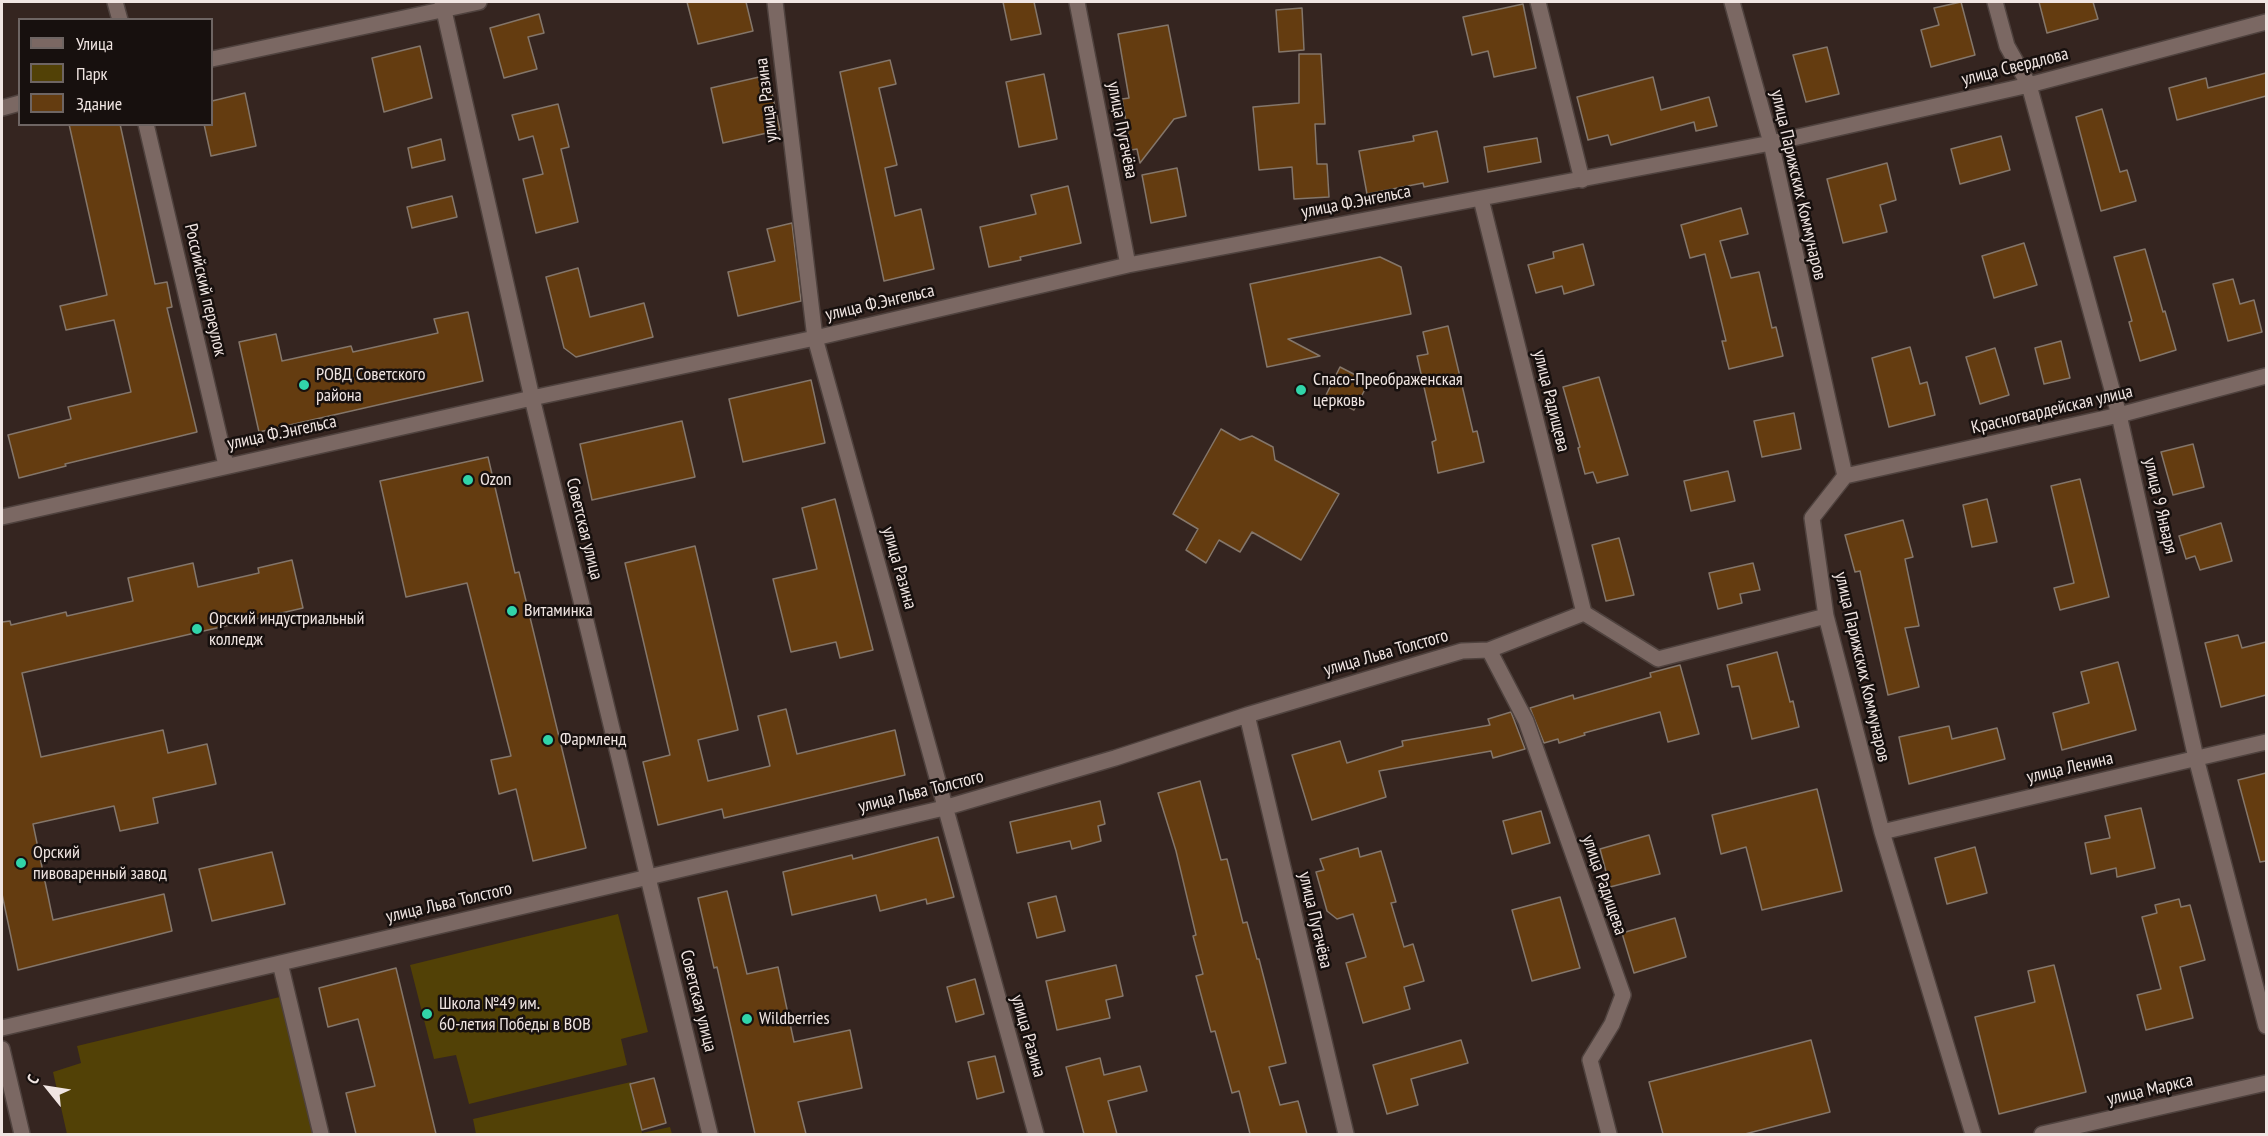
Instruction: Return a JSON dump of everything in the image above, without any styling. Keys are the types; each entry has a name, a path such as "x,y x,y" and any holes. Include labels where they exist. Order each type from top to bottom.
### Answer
{"street":[{"path":"115,2 119,18"},
{"path":"213,59 443,6 480,2"},
{"name":"улица Разина","path":"775,2 815,338 1036,1134"},
{"name":"улица Пугачёва","path":"1077,2 1128,265"},
{"path":"1538,2 1582,180"},
{"name":"улица Парижских Коммунаров","path":"1732,2 1771,143 1845,476 1812,518 1826,616 1882,832 1972,1134"},
{"name":"улица 9 Января","path":"1995,2 2007,46 2030,85 2119,415 2196,758 2266,1026"},
{"name":"Советская улица","path":"443,6 532,398 710,1134"},
{"name":"улица Свердлова","path":"1771,143 2030,85 2266,22"},
{"path":"2,108 18,104"},
{"name":"Российский переулок","path":"146,126 226,465"},
{"name":"улица Ф.Энгельса","path":"2,517 226,465 815,338 1128,265 1771,143"},
{"name":"улица Радищева","path":"1481,199 1584,613"},
{"name":"Красногвардейская улица","path":"1845,476 2119,415 2266,376"},
{"path":"1584,613 1658,659 1826,616"},
{"name":"улица Льва Толстого","path":"2,1028 944,808 1462,651 1489,650 1584,613"},
{"name":"улица Радищева","path":"1489,650 1526,721 1623,995 1612,1024 1590,1060 1609,1134"},
{"name":"улица Пугачёва","path":"1247,715 1346,1134"},
{"name":"улица Ленина","path":"1882,832 2266,742"},
{"path":"280,963 321,1134"},
{"path":"2,1049 22,1134"},
{"name":"улица Маркса","path":"2042,1134 2266,1083"}],"green space":[{"path":"618,914 648,1032 621,1039 627,1065 469,1104 456,1055 434,1059 410,965"},
{"path":"288,995 321,1134 67,1134 53,1072 81,1063 77,1046"},
{"path":"631,1082 642,1133 670,1127 672,1134 476,1134 473,1119"}],"building":[{"path":"687,2 746,2 753,31 698,44"},
{"path":"1003,2 1034,2 1041,34 1011,40"},
{"path":"1961,2 1975,55 1931,67 1921,30 1939,25 1934,8"},
{"path":"2039,2 2093,2 2098,19 2047,33"},
{"path":"1523,4 1536,68 1494,77 1488,51 1472,55 1463,17"},
{"path":"1302,8 1304,50 1279,52 1276,10"},
{"path":"539,14 544,33 528,37 537,69 504,78 490,28"},
{"path":"1168,25 1186,116 1174,119 1140,163 1137,149 1131,150 1122,99 1129,98 1118,34"},
{"path":"420,46 432,98 384,112 372,58"},
{"path":"1827,47 1839,94 1806,102 1793,55"},
{"path":"1299,54 1321,54 1325,124 1315,124 1317,164 1327,164 1329,197 1294,199 1292,167 1259,170 1253,107 1299,103"},
{"path":"890,60 896,84 879,88 897,165 885,168 895,216 921,209 934,269 884,281 840,72"},
{"path":"2266,73 2266,96 2177,120 2169,88 2206,78 2208,88"},
{"path":"1044,74 1057,139 1019,147 1006,82"},
{"path":"768,75 780,130 723,143 711,88"},
{"path":"1653,77 1661,110 1709,97 1717,126 1696,131 1694,122 1611,145 1608,135 1588,140 1577,97"},
{"path":"245,93 256,146 211,156 204,126 213,126 213,101"},
{"path":"558,104 569,147 561,149 578,222 536,233 523,179 543,174 533,136 519,140 512,115"},
{"path":"2102,109 2120,172 2127,170 2136,201 2101,211 2076,117"},
{"path":"69,126 120,126 155,284 167,282 172,307 167,308 197,432 65,464 66,466 19,478 8,435 71,419 68,407 131,392 114,320 66,330 60,306 107,295"},
{"path":"1437,131 1448,182 1424,187 1423,183 1367,194 1359,151 1414,141 1413,136"},
{"path":"2001,136 2010,170 1960,184 1951,149"},
{"path":"1537,138 1541,162 1488,172 1484,147"},
{"path":"441,139 445,160 412,168 408,148"},
{"path":"1887,163 1896,200 1880,205 1887,232 1843,243 1827,179"},
{"path":"1177,168 1186,216 1151,223 1142,175"},
{"path":"1068,186 1081,243 1020,257 1021,260 989,267 980,227 1036,214 1031,195"},
{"path":"452,196 457,217 412,228 407,207"},
{"path":"1741,208 1748,234 1720,241 1731,278 1759,272 1772,328 1776,327 1783,356 1729,369 1722,341 1726,341 1705,254 1690,258 1681,225"},
{"path":"792,223 801,301 738,316 728,272 775,261 767,229"},
{"path":"2024,243 2037,285 1994,298 1982,256"},
{"path":"1583,244 1594,285 1564,294 1562,286 1536,293 1528,265 1554,258 1553,252"},
{"path":"2145,249 2176,350 2140,361 2129,322 2132,321 2114,257"},
{"path":"1380,257 1401,267 1411,314 1288,339 1320,356 1267,367 1250,284"},
{"path":"578,268 590,317 644,303 653,337 576,357 564,348 546,277"},
{"path":"2233,279 2240,304 2254,300 2262,332 2228,341 2213,284"},
{"path":"468,312 483,381 259,432 239,342 276,334 282,361 351,346 353,352 438,333 434,319"},
{"path":"1448,326 1473,432 1477,431 1484,462 1438,473 1432,442 1436,440 1417,356 1428,354 1423,332"},
{"path":"2061,341 2070,378 2044,384 2035,348"},
{"path":"1910,347 1920,384 1927,382 1935,415 1889,427 1872,358"},
{"path":"1995,348 2009,395 1980,404 1966,357"},
{"path":"1340,367 1369,382 1354,410 1326,395"},
{"path":"1599,377 1628,475 1597,483 1593,472 1585,474 1563,387"},
{"path":"811,380 825,443 743,462 729,399"},
{"path":"1794,413 1801,449 1762,457 1754,421"},
{"path":"682,421 695,477 592,500 580,444"},
{"path":"1221,429 1240,440 1252,436 1273,447 1275,460 1339,494 1301,560 1252,532 1240,552 1219,540 1206,563 1186,550 1198,529 1173,514"},
{"path":"2193,444 2204,487 2173,495 2161,452"},
{"path":"488,457 515,573 519,572 586,848 533,861 516,789 499,794 491,760 511,756 467,583 406,597 380,481"},
{"path":"1728,471 1735,501 1691,511 1684,481"},
{"path":"2080,479 2109,597 2060,610 2054,588 2074,583 2051,486"},
{"path":"835,499 873,650 840,658 836,642 791,652 773,579 817,569 802,508"},
{"path":"1987,499 1997,542 1972,547 1963,505"},
{"path":"1903,520 1913,557 1905,559 1919,626 1905,628 1919,687 1888,695 1860,571 1855,572 1845,535"},
{"path":"2221,523 2232,561 2200,570 2195,556 2186,559 2179,536"},
{"path":"1619,538 1634,595 1606,601 1592,545"},
{"path":"695,546 738,730 698,740 708,781 770,766 758,716 786,709 797,754 895,730 905,775 724,818 722,809 658,825 643,762 670,755 625,563"},
{"path":"292,560 303,608 22,673 41,757 163,730 168,753 207,744 216,784 153,798 158,823 120,831 114,806 33,824 53,920 164,894 172,931 18,970 2,894 2,622 10,621 11,625 66,612 67,616 133,601 128,578 193,563 198,587 259,573 258,568"},
{"path":"1753,563 1760,590 1740,594 1742,603 1718,609 1709,573"},
{"path":"2238,635 2242,648 2266,642 2266,695 2221,707 2205,643"},
{"path":"1777,652 1799,727 1752,739 1739,686 1732,687 1727,665"},
{"path":"2118,662 2136,730 2062,750 2053,713 2089,703 2081,672"},
{"path":"1680,665 1699,734 1668,742 1660,712 1584,733 1585,735 1559,743 1558,739 1544,743 1530,708 1573,695 1574,699 1651,677 1650,673"},
{"path":"1511,712 1525,749 1493,758 1491,751 1379,771 1386,797 1312,820 1292,755 1340,741 1347,763 1403,746 1402,741 1490,725 1488,719"},
{"path":"1949,726 1952,739 1997,728 2005,759 1909,784 1899,737"},
{"path":"2266,773 2266,861 2260,862 2238,780"},
{"path":"1200,781 1221,860 1227,859 1243,923 1247,922 1257,959 1259,959 1286,1063 1269,1067 1280,1105 1298,1101 1307,1134 1250,1134 1239,1091 1232,1093 1215,1031 1211,1032 1196,976 1203,974 1193,936 1196,935 1176,851 1158,793"},
{"path":"1817,789 1842,891 1762,910 1746,847 1721,854 1712,815"},
{"path":"1100,801 1105,824 1098,826 1101,841 1072,849 1070,841 1017,853 1010,822"},
{"path":"2141,808 2155,868 2117,877 2116,868 2091,874 2085,843 2110,838 2105,816"},
{"path":"1541,811 1550,843 1512,854 1503,821"},
{"path":"1649,835 1660,874 1610,887 1600,849"},
{"path":"938,837 954,897 927,904 926,899 880,911 876,895 792,915 783,872 852,855 853,859"},
{"path":"1975,847 1987,893 1947,904 1935,858"},
{"path":"1358,848 1360,857 1381,851 1396,902 1391,903 1404,947 1413,944 1424,981 1404,987 1410,1009 1363,1023 1346,963 1366,957 1353,914 1337,919 1327,911 1316,872 1324,870 1320,859"},
{"path":"272,852 285,904 212,921 199,869"},
{"path":"727,891 747,974 778,967 794,1042 850,1030 862,1088 798,1102 806,1134 755,1134 717,967 714,968 698,898"},
{"path":"1056,896 1065,931 1037,938 1028,903"},
{"path":"1560,897 1580,968 1532,981 1512,910"},
{"path":"2179,899 2181,907 2190,905 2205,960 2180,967 2193,1018 2146,1030 2137,995 2161,989 2142,917 2157,913 2155,905"},
{"path":"1675,918 1686,957 1634,973 1622,933"},
{"path":"1116,965 1123,996 1106,1000 1110,1018 1057,1030 1046,981"},
{"path":"2054,965 2086,1092 1999,1114 1975,1017 2035,1002 2028,971"},
{"path":"396,968 436,1134 356,1134 346,1093 375,1086 358,1019 328,1027 319,988"},
{"path":"975,979 984,1014 956,1022 947,987"},
{"path":"1461,1040 1468,1063 1411,1079 1418,1105 1387,1114 1373,1065"},
{"path":"1811,1040 1830,1112 1745,1134 1663,1134 1649,1082"},
{"path":"995,1056 1004,1092 977,1099 968,1062"},
{"path":"1100,1058 1104,1075 1140,1066 1147,1091 1108,1101 1117,1134 1084,1134 1066,1067"},
{"path":"654,1078 666,1123 642,1130 630,1084"}],"place":[{"name":"РОВД Советского района","path":"304,385"},
{"name":"Спасо-Преображенская церковь","path":"1301,390"},
{"name":"Ozon","path":"468,480"},
{"name":"Витаминка","path":"512,611"},
{"name":"Орский индустриальный колледж","path":"197,629"},
{"name":"Фармленд","path":"548,740"},
{"name":"Орский пивоваренный завод","path":"21,863"},
{"name":"Школа №49 им. 60-летия Победы в ВОВ","path":"427,1014"},
{"name":"Wildberries","path":"747,1019"}]}
